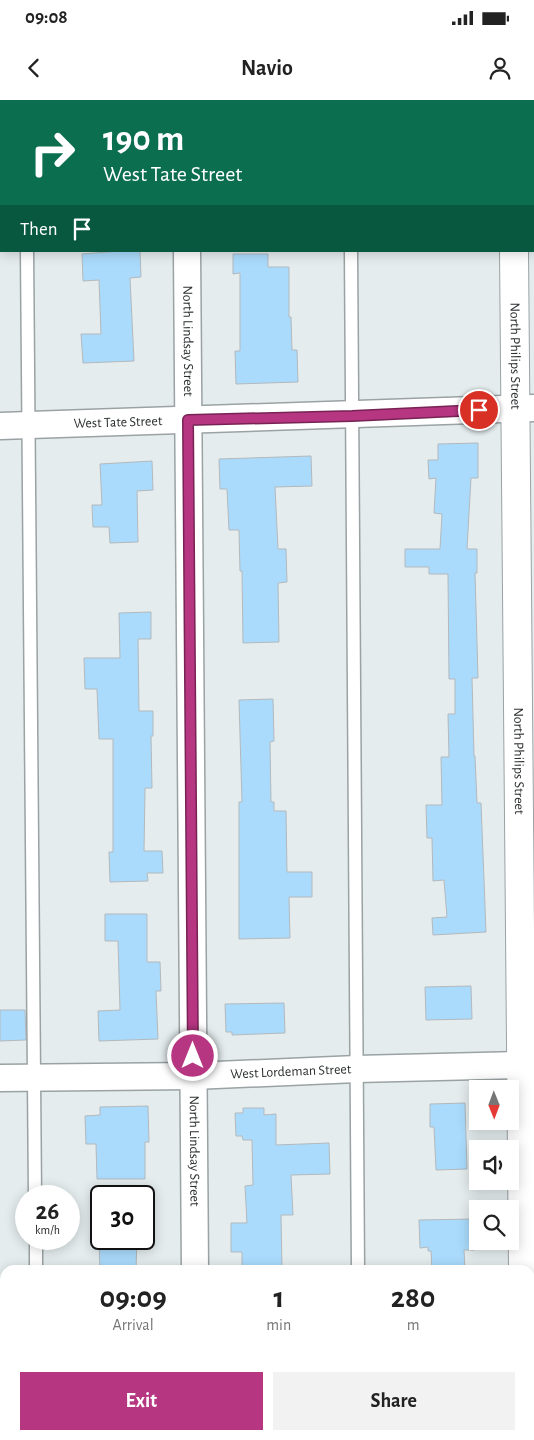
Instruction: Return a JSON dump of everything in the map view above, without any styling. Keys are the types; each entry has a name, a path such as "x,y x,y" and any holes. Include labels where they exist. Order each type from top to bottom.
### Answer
{"street":[{"name":"North Lindsay Street","path":"187,252 195,1265"},
{"name":"North Philips Street","path":"514,252 525,408 527,835 522,1065 523,1265"},
{"name":"West Tate Street","path":"0,426 352,416 525,408"},
{"name":"West Lordeman Street","path":"0,1078 193,1076 357,1069 522,1065"}],"lane":[{"path":"27,252 36,1185"},
{"path":"351,252 358,1265"},
{"path":"36,1250 36,1265"}],"building":[{"path":"140,252 141,277 130,278 134,361 83,363 81,334 101,334 99,280 83,281 82,254"},
{"path":"233,254 268,254 268,267 289,267 289,317 291,317 292,350 297,350 298,382 236,384 235,351 240,351 240,273 233,274"},
{"path":"478,443 478,478 471,478 467,549 477,549 477,573 475,573 478,678 472,678 474,756 477,803 481,803 486,932 433,935 432,918 447,917 444,880 433,881 432,838 427,838 426,805 442,805 441,757 449,757 448,714 455,714 455,679 449,679 448,574 429,574 429,567 405,567 405,549 440,549 442,514 434,513 436,478 429,479 428,460 438,460 438,444"},
{"path":"311,456 312,486 275,487 278,549 286,549 287,582 278,583 279,642 243,643 242,571 240,571 239,530 229,530 227,489 220,489 219,459"},
{"path":"152,461 153,490 137,491 138,542 110,543 109,527 93,527 92,505 102,505 100,464"},
{"path":"151,612 151,639 138,639 139,711 153,711 153,736 151,736 152,788 145,788 144,851 162,851 163,873 147,873 148,881 110,882 109,852 113,852 113,739 99,739 97,689 85,689 84,658 120,658 119,613"},
{"path":"273,699 274,741 270,742 271,802 274,802 274,811 286,811 287,872 312,872 312,897 289,897 290,938 239,939 239,802 242,802 239,700"},
{"path":"105,914 147,914 147,962 160,962 161,991 156,991 158,1039 99,1041 98,1011 120,1010 118,941 105,941"},
{"path":"471,986 472,1019 426,1020 425,987"},
{"path":"284,1003 285,1033 232,1035 232,1032 226,1032 225,1004"},
{"path":"0,1010 25,1010 26,1040 0,1041"},
{"path":"465,1103 467,1169 436,1170 434,1127 430,1127 430,1104"},
{"path":"148,1106 149,1142 145,1142 145,1179 97,1179 96,1144 86,1144 85,1116 100,1115 100,1107"},
{"path":"243,1108 264,1108 264,1115 276,1114 276,1145 329,1143 330,1174 291,1175 293,1215 281,1215 282,1265 242,1265 242,1252 231,1252 231,1223 247,1223 245,1186 253,1185 252,1140 243,1140 242,1136 236,1136 235,1113 243,1113"},
{"path":"469,1219 469,1250 464,1250 465,1265 432,1265 431,1251 428,1251 428,1247 420,1248 419,1220"},
{"path":"99,1250 137,1250 136,1265 100,1265"}],"route":[{"path":"193,1056 188,420 352,416 479,410"}]}
